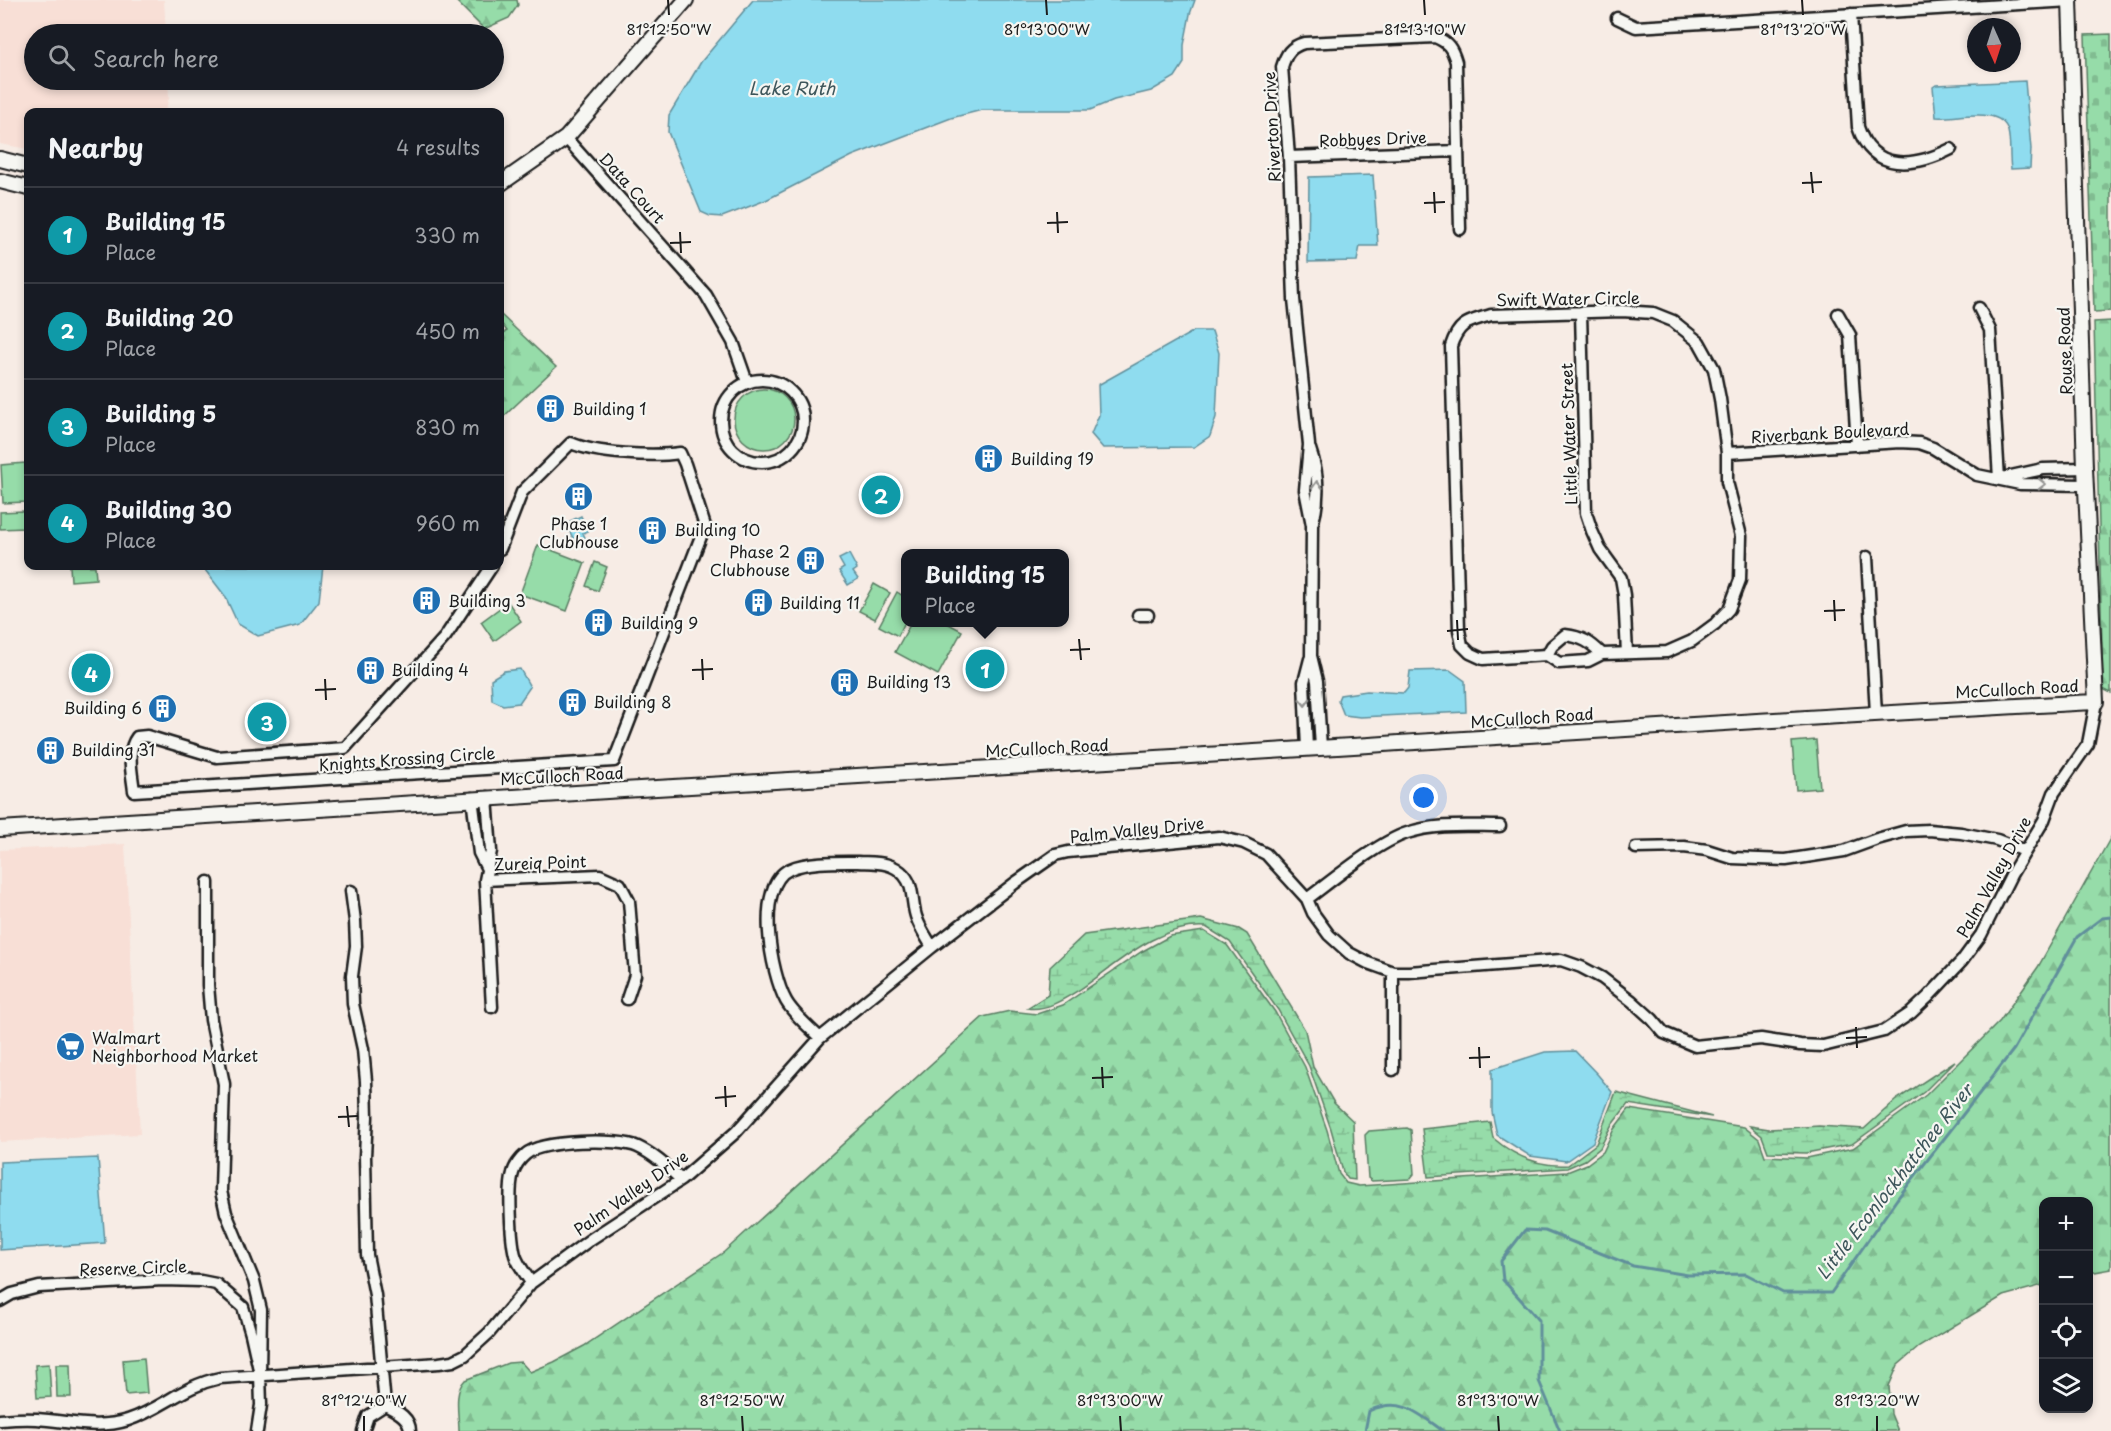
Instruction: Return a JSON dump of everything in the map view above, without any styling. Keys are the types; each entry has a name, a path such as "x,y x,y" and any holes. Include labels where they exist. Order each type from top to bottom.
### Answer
{"street":[{"path":"504,181 566,138 686,0"},
{"path":"1617,18 1636,27 2071,1"},
{"name":"Rouse Road","path":"2071,1 2085,468 2096,702"},
{"path":"1851,14 1857,127 1863,142 1880,158 1891,162 1931,159 1951,149"},
{"name":"Riverton Drive","path":"1314,749 1317,681 1311,656 1312,525 1317,509 1317,467 1309,445 1294,299 1282,67 1286,54 1294,46 1304,43 1435,37 1446,42 1456,62 1460,229"},
{"name":"Data Court","path":"566,138 671,253 706,295 733,342 747,382"},
{"name":"Robbyes Drive","path":"1288,157 1458,151"},
{"path":"0,159 24,165"},
{"path":"0,181 24,187"},
{"path":"1979,308 1990,330 1999,479"},
{"name":"Swift Water Circle","path":"1622,311 1653,313 1673,321 1699,342 1714,369 1727,453 1727,482 1741,536 1740,580 1729,609 1715,624 1692,641 1667,651 1602,654 1588,661 1559,663 1547,656 1483,659 1470,653 1462,645 1459,630 1451,346 1456,330 1471,321 1491,315 1622,311"},
{"name":"Little Water Street","path":"1581,312 1586,513 1600,549 1621,578 1627,653"},
{"path":"1838,314 1850,335 1857,445"},
{"path":"759,379 774,380 787,387 797,397 803,410 804,424 800,438 792,450 781,458 764,462 750,460 737,454 722,433 721,414 726,400 735,389 747,382 759,379"},
{"name":"Riverbank Boulevard","path":"1727,453 1900,442 1919,443 1933,448 1977,475 2020,484 2086,485"},
{"name":"Knights Krossing Circle","path":"489,570 445,637 345,748 217,756 147,736 137,737 132,743 131,752 134,790 614,761 705,526 680,453 663,456 584,449 571,443 522,492 504,539"},
{"name":"Riverbank Boulevard","path":"1999,479 2043,469 2085,468"},
{"path":"1867,557 1876,713"},
{"path":"1547,656 1552,646 1565,635 1580,636 1602,654"},
{"name":"McCulloch Road","path":"0,829 487,797 1314,749 1876,713 2096,702"},
{"name":"Palm Valley Drive","path":"0,1420 37,1419 82,1425 117,1423 149,1412 183,1390 205,1381 260,1374 439,1363 453,1361 465,1355 489,1333 531,1283 591,1239 681,1180 736,1132 820,1038 932,947 1055,855 1087,849 1228,838 1266,854 1307,899 1329,935 1349,953 1368,963 1393,972 1561,960 1602,978 1652,1019 1664,1034 1695,1046 1761,1039 1823,1046 1884,1031 1911,1013 1928,997 1962,961 1981,936 2025,851 2044,820 2054,793 2088,744 2096,702"},
{"path":"487,797 491,851 486,875 492,1007"},
{"path":"472,798 479,853 486,875"},
{"path":"1307,899 1391,839 1409,832 1437,827 1500,826"},
{"path":"1636,849 1684,847 1707,850 1732,858 1786,860 1844,851 1906,831 1929,830 1961,832 1997,840 2025,851"},
{"path":"477,836 490,835"},
{"path":"820,1038 785,999 776,973 770,936 770,900 774,885 782,875 790,869 822,863 877,862 894,866 906,877 913,895 916,918 932,947"},
{"name":"Zureiq Point","path":"486,875 600,875 620,884 629,901 635,975 627,999"},
{"path":"208,882 209,997 211,1020 224,1084 221,1191 226,1213 254,1281 261,1310 260,1374"},
{"path":"351,891 355,921 353,1004 363,1049 366,1081 365,1156 368,1255 375,1295 385,1405"},
{"path":"1393,972 1393,1070"},
{"path":"531,1283 516,1257 512,1234 510,1183 513,1171 527,1152 567,1143 620,1141 636,1146 662,1161 681,1180"},
{"name":"Reserve Circle","path":"0,1301 12,1294 39,1287 163,1280 201,1281 216,1284 243,1307 260,1374 261,1405 257,1431"},
{"path":"363,1431 368,1416 385,1405"},
{"path":"385,1405 401,1414 410,1424 410,1431"}],"shaded area":[{"path":"0,0 164,0 165,24 24,24 24,90 169,90 166,108 24,108 24,148 0,144"},
{"path":"125,844 140,1134 0,1142 0,850"}],"green space":[{"path":"455,0 517,0 518,5 509,18 495,24 479,24"},
{"path":"2111,34 2111,311 2094,312 2085,35"},
{"path":"504,318 556,367 504,416 504,333 507,331 504,327"},
{"path":"2111,321 2111,693 2103,689 2094,322"},
{"path":"758,389 770,389 781,394 789,402 794,419 792,431 781,444 770,449 758,449 747,444 739,436 734,425 734,413 739,402 747,394"},
{"path":"24,463 24,502 3,503 1,465"},
{"path":"24,511 24,528 0,529 0,512"},
{"path":"538,545 585,563 567,611 520,594"},
{"path":"595,562 607,567 598,591 586,586"},
{"path":"70,570 95,570 96,579 71,581"},
{"path":"874,584 890,593 875,619 859,611"},
{"path":"897,592 901,595 902,627 898,636 879,626"},
{"path":"508,602 521,621 494,641 481,622"},
{"path":"909,627 954,627 962,631 938,675 895,652"},
{"path":"1816,740 1820,788 1796,790 1792,742"},
{"path":"2111,837 2111,1269 2093,1272 2093,1197 2039,1197 2039,1286 2003,1296 1919,1347 1898,1365 1889,1386 1891,1414 1898,1431 459,1431 458,1397 465,1380 508,1363 521,1362 530,1372 554,1362 584,1346 724,1252 983,1017 1010,1011 1037,1014 1063,1005 1141,952 1170,936 1204,931 1227,945 1275,1012 1305,1067 1327,1130 1339,1174 1346,1183 1359,1186 1567,1172 1587,1164 1603,1152 1614,1129 1629,1109 1744,1127 1759,1139 1765,1156 1807,1158 1853,1148 1926,1095 2000,1021 2038,967"},
{"path":"1201,919 1239,929 1247,934 1305,1030 1313,1067 1334,1103 1353,1121 1355,1180 1348,1179 1343,1172 1309,1066 1278,1010 1230,942 1206,927 1188,928 1154,939 1061,1001 1041,1008 1027,1008 1048,995 1050,967 1084,935"},
{"path":"1955,1061 1924,1092 1852,1144 1806,1153 1768,1152 1762,1136 1750,1126 1769,1129 1819,1126 1864,1129 1896,1100"},
{"path":"1616,1092 1712,1117 1628,1104 1611,1126 1600,1148 1585,1160 1567,1168 1428,1177 1422,1129 1490,1122 1493,1138 1519,1155 1547,1164 1568,1165 1596,1144"},
{"path":"1407,1128 1411,1130 1414,1174 1410,1179 1372,1181 1368,1178 1365,1135 1369,1131"},
{"path":"144,1358 147,1393 126,1395 123,1360"},
{"path":"49,1364 51,1397 37,1398 35,1365"},
{"path":"56,1364 70,1364 71,1397 57,1397"}],"water":[{"name":"Lake Ruth","path":"753,0 1195,0 1184,45 1184,63 1175,77 1151,91 1114,100 1090,110 982,110 951,118 852,156 766,200 722,217 710,216 701,212 668,132 669,115 701,62"},
{"path":"2025,81 2031,149 2030,168 2011,169 2008,131 2004,123 1997,118 1977,115 1936,117 1933,87 1936,85"},
{"path":"1373,175 1378,246 1360,246 1357,261 1308,262 1309,177"},
{"path":"1194,331 1212,331 1219,353 1216,417 1210,436 1194,447 1103,448 1091,434 1099,415 1098,385"},
{"path":"581,516 588,531 583,533 587,542 577,546 570,532 574,529 570,521"},
{"path":"849,554 857,569 853,572 858,579 848,585 839,571 844,568 839,559"},
{"path":"205,570 323,570 319,601 300,625 258,636 238,624 225,596"},
{"path":"520,669 530,687 519,703 503,705 492,700 491,679 504,671"},
{"path":"1450,670 1465,681 1466,712 1360,717 1344,715 1338,700 1340,695 1367,691 1404,693 1408,688 1410,671"},
{"path":"1575,1051 1612,1092 1593,1142 1566,1161 1530,1156 1497,1135 1492,1112 1492,1069 1545,1052"},
{"path":"98,1158 105,1243 0,1250 0,1162"}],"waterway":[{"name":"Little Econlockhatchee River","path":"1560,1431 1539,1381 1539,1320 1503,1280 1501,1261 1525,1230 1545,1231 1633,1266 1688,1275 1746,1274 1783,1293 1831,1293 1897,1199 2014,1049 2077,937 2102,918 2111,917"},
{"name":"Little Econlockhatchee River","path":"1365,1431 1369,1411 1391,1405 1409,1409 1443,1431"}],"place":[{"name":"Building 1","path":"551,409"},
{"name":"Building 19","path":"989,459"},
{"name":"Building 20","path":"881,495"},
{"name":"Phase 1 Clubhouse","path":"579,496"},
{"name":"Building 10","path":"653,530"},
{"name":"Phase 2 Clubhouse","path":"811,561"},
{"name":"Building 3","path":"427,601"},
{"name":"Building 11","path":"758,603"},
{"name":"Building 9","path":"599,623"},
{"name":"Building 15","path":"985,669"},
{"name":"Building 4","path":"370,670"},
{"name":"Building 30","path":"91,673"},
{"name":"Building 13","path":"845,682"},
{"name":"Building 8","path":"572,702"},
{"name":"Building 6","path":"163,708"},
{"name":"Building 5","path":"267,722"},
{"name":"Building 31","path":"50,750"},
{"name":"Walmart Neighborhood Market","path":"71,1047"}]}
